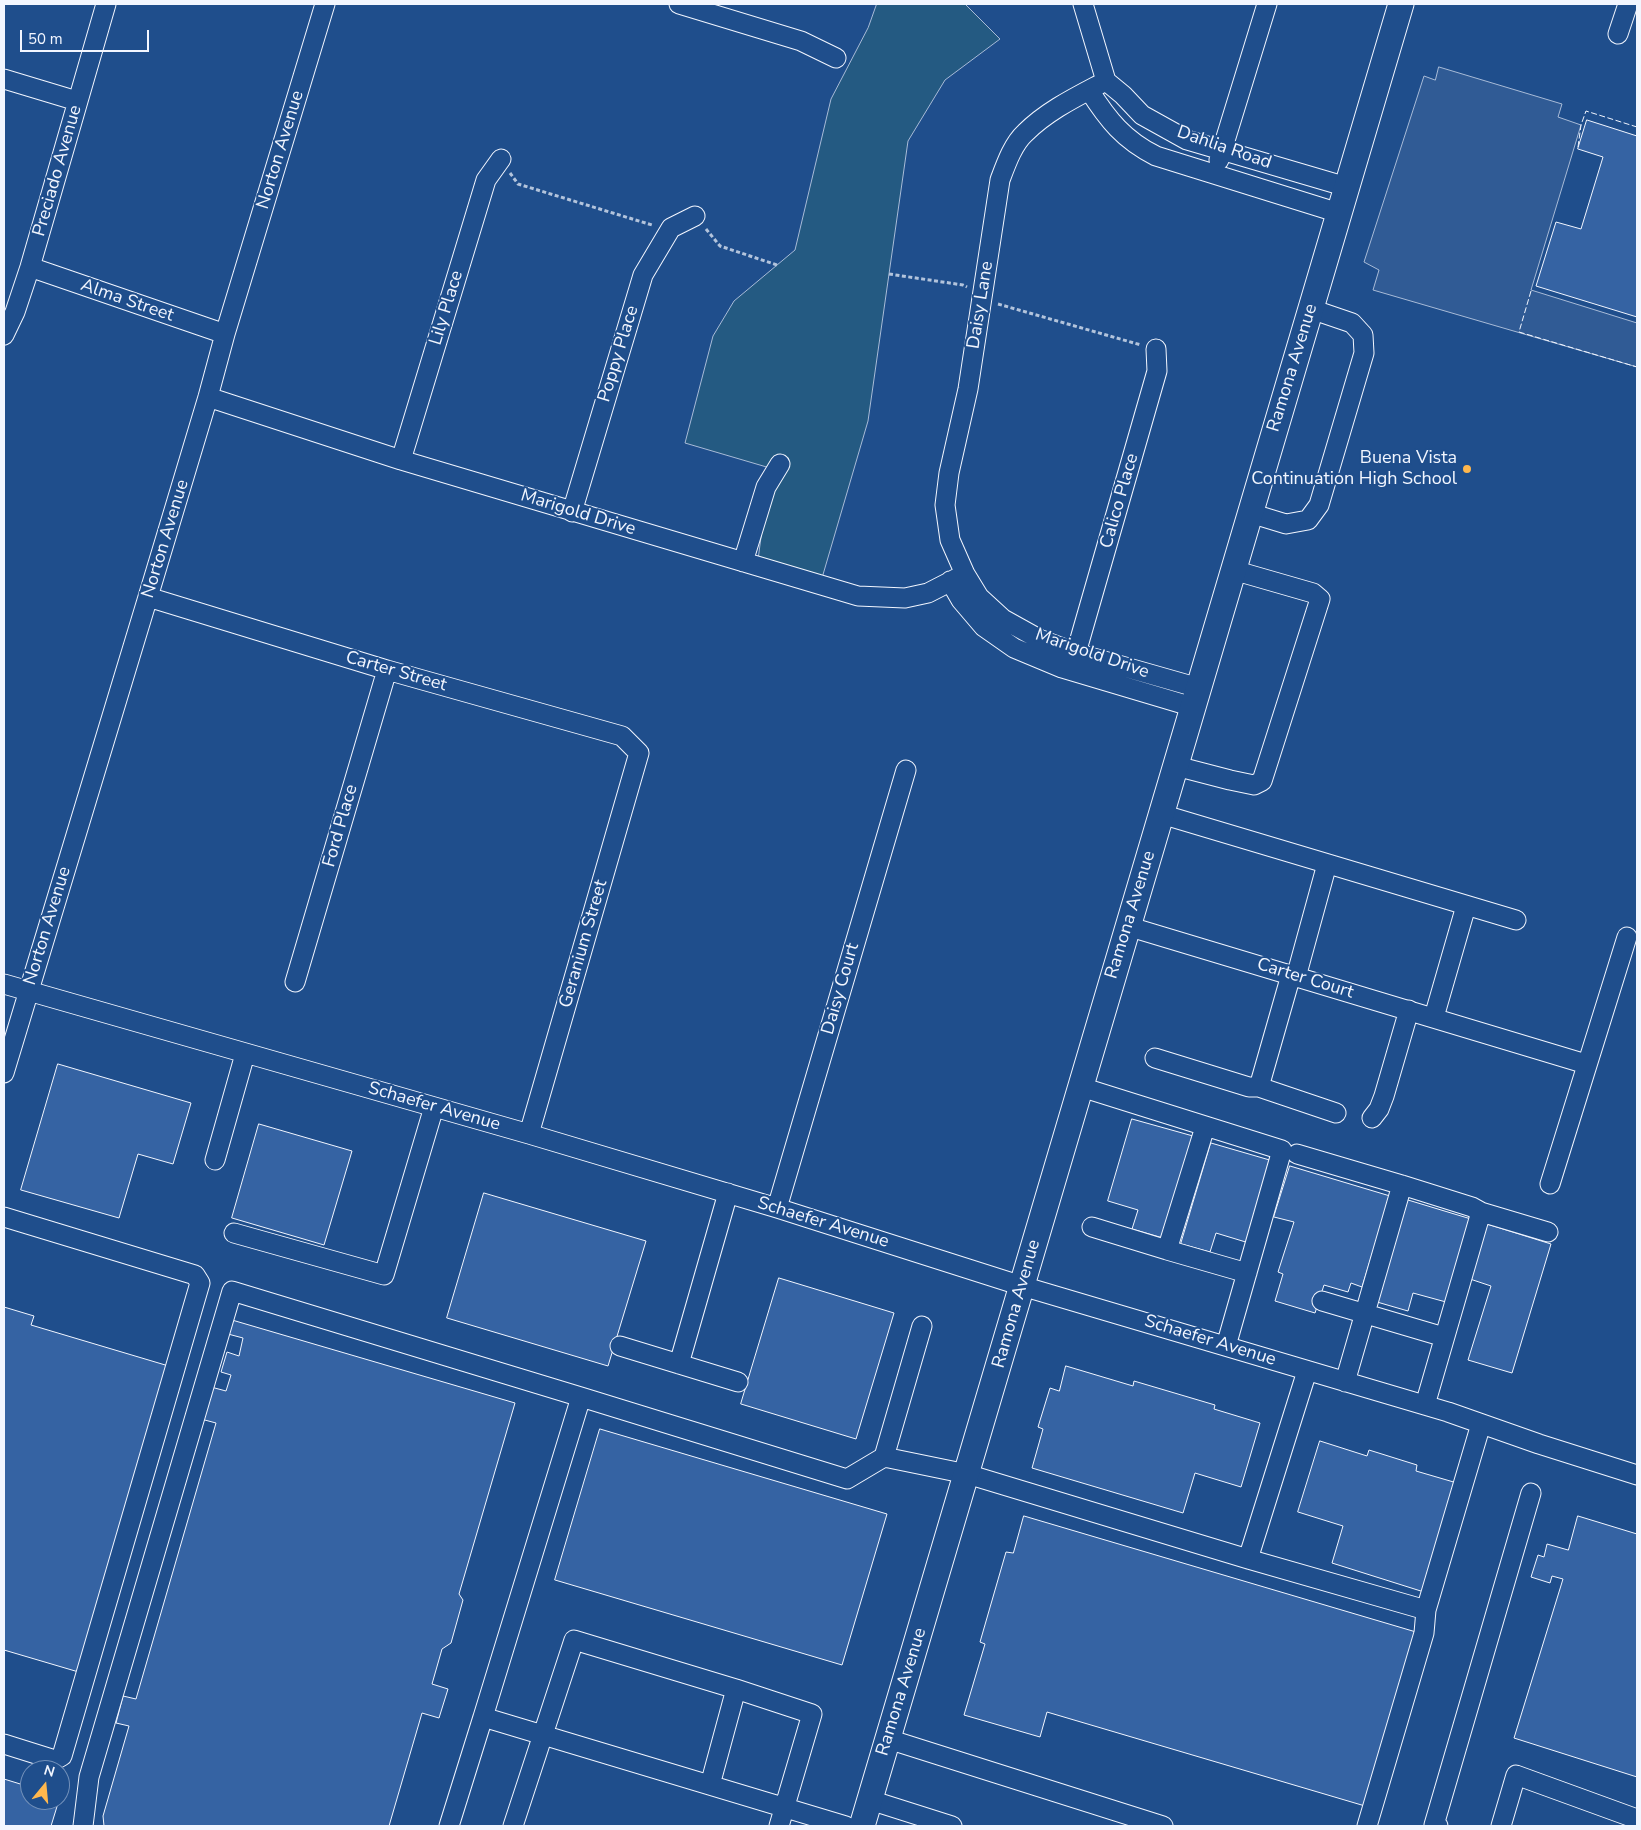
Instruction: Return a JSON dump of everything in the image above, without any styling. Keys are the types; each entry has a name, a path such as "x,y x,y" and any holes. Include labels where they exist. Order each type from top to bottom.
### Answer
{"main road":[{"name":"Ramona Avenue","path":"862,1826 1401,4"}],"street":[{"name":"Preciado Avenue","path":"4,336 15,312 30,267 106,4"},
{"name":"Norton Avenue","path":"4,1073 325,4"},
{"path":"679,4 801,40 836,58"},
{"path":"1083,4 1106,81"},
{"path":"1215,175 1267,4"},
{"path":"1618,34 1628,4"},
{"path":"4,79 77,101"},
{"name":"Daisy Lane","path":"957,578 945,505 949,473 968,389 1000,180 1008,160 1024,133 1066,102 1106,81"},
{"name":"Dahlia Road","path":"1106,81 1142,115 1187,140 1347,187"},
{"name":"Dahlia Road","path":"1089,90 1114,126 1142,149 1156,156 1339,213"},
{"name":"Lily Place","path":"401,460 486,180 501,159"},
{"name":"Poppy Place","path":"572,512 643,275 671,228 695,216"},
{"name":"Alma Street","path":"30,267 225,334"},
{"path":"1250,513 1286,524 1308,520 1319,505 1364,353 1363,335 1352,323 1310,309"},
{"name":"Calico Place","path":"1076,653 1157,371 1156,349"},
{"name":"Marigold Drive","path":"208,397 401,460 858,596 906,598 928,593 957,578"},
{"path":"743,562 766,487 780,464"},
{"path":"1176,766 1254,785 1262,781 1320,600 1313,593 1233,570"},
{"name":"Marigold Drive","path":"957,578 1003,619 1039,639 1196,698"},
{"name":"Marigold Drive","path":"957,578 966,606 984,627 1014,648 1062,668 1196,698"},
{"name":"Carter Street","path":"148,597 387,670 622,736 640,753"},
{"name":"Ford Place","path":"295,982 387,670"},
{"name":"Geranium Street","path":"529,1134 640,753"},
{"name":"Daisy Court","path":"777,1208 906,770"},
{"path":"1161,814 1516,920"},
{"path":"1259,1087 1327,864"},
{"path":"1434,1018 1466,906"},
{"name":"Carter Court","path":"1128,926 1586,1064"},
{"path":"1550,1184 1627,937"},
{"name":"Schaefer Avenue","path":"4,984 529,1134 777,1208 1022,1286 1425,1405 1637,1475"},
{"path":"1372,1118 1379,1109 1384,1096 1409,1010"},
{"path":"215,1160 245,1054"},
{"path":"1155,1058 1249,1087 1259,1087 1336,1113"},
{"path":"1081,1087 1282,1150 1226,1346"},
{"path":"234,1233 384,1275 434,1107"},
{"path":"1167,1250 1205,1127"},
{"path":"1297,1154 1402,1185 1548,1232"},
{"path":"1345,1382 1402,1185"},
{"path":"679,1364 728,1194"},
{"path":"1425,1405 1481,1212"},
{"path":"4,1217 195,1275 200,1283 62,1756 55,1760 4,1744"},
{"path":"1092,1227 1247,1273"},
{"path":"83,1826 89,1777 232,1291 847,1479 884,1457 967,1474 1248,1559 1426,1610"},
{"path":"1322,1301 1444,1337"},
{"path":"884,1457 922,1326"},
{"path":"620,1346 738,1382"},
{"path":"1248,1559 1307,1370"},
{"path":"449,1826 581,1397"},
{"path":"1367,1826 1424,1633 1426,1610 1481,1424"},
{"path":"1438,1826 1434,1825 1531,1493"},
{"path":"513,1826 574,1640 812,1714 779,1826"},
{"path":"710,1785 736,1689"},
{"path":"483,1717 846,1826"},
{"path":"888,1738 1163,1826"},
{"path":"1501,1826 1516,1776 1637,1819"},
{"path":"870,1800 952,1826"}],"path":[{"path":"501,159 518,184 651,226 660,224"},
{"path":"695,216 720,246 777,265"},
{"path":"889,274 964,285 982,300 1156,349"}],"shaded area":[{"path":"877,4 965,4 1000,39 945,80 908,141 868,421 822,578 758,560 770,468 685,443 713,336 734,301 795,250 831,99 868,28"},
{"path":"1439,67 1562,104 1558,117 1581,125 1531,290 1637,323 1637,367 1373,290 1379,270 1364,262 1424,76 1435,80"}],"building":[{"path":"1587,120 1637,136 1637,317 1536,286 1556,222 1581,229 1603,157 1578,149"},
{"path":"58,1064 191,1103 173,1164 138,1154 119,1218 21,1190"},
{"path":"1132,1119 1193,1136 1163,1238 1132,1229 1138,1210 1108,1201"},
{"path":"259,1124 352,1151 324,1245 232,1218"},
{"path":"1211,1143 1273,1161 1249,1243 1216,1233 1210,1252 1181,1244"},
{"path":"1290,1166 1390,1196 1362,1287 1351,1283 1348,1292 1324,1285 1315,1313 1275,1301 1283,1274 1278,1272 1294,1222 1274,1217"},
{"path":"484,1193 646,1241 608,1366 447,1318"},
{"path":"1408,1200 1471,1219 1446,1302 1413,1293 1408,1311 1377,1302"},
{"path":"1487,1224 1551,1244 1512,1373 1468,1360 1491,1286 1470,1279"},
{"path":"779,1278 894,1313 856,1439 741,1404"},
{"path":"4,1307 34,1316 31,1325 172,1367 82,1673 4,1650"},
{"path":"232,1320 515,1403 459,1594 463,1600 451,1643 442,1649 432,1684 448,1689 439,1718 422,1713 389,1826 104,1826 103,1816 129,1726 116,1723 123,1696 136,1699 216,1423 201,1419 211,1387 226,1391 231,1375 221,1372 227,1352 239,1356 243,1338 228,1334"},
{"path":"1066,1366 1133,1386 1134,1381 1215,1405 1214,1409 1260,1423 1241,1487 1195,1473 1183,1513 1032,1468 1043,1429 1038,1427 1050,1388 1059,1391"},
{"path":"600,1429 887,1514 842,1665 555,1580"},
{"path":"1320,1441 1367,1456 1369,1450 1417,1465 1416,1471 1457,1483 1424,1592 1332,1563 1343,1526 1298,1512"},
{"path":"1024,1516 1416,1632 1365,1806 1047,1712 1040,1737 964,1715 985,1644 980,1642 1006,1552 1013,1553"},
{"path":"1578,1516 1637,1534 1637,1777 1514,1738 1563,1579 1552,1576 1550,1583 1531,1577 1538,1555 1544,1557 1547,1544 1568,1550"},
{"path":"4,1779 20,1784 20,1810 56,1810 51,1826 4,1826"}],"fence":[{"path":"1578,147 1581,125 1586,111 1637,127"},
{"path":"1531,291 1519,332 1637,367"}],"place":[{"name":"Buena Vista Continuation High School","path":"1467,469"}]}
